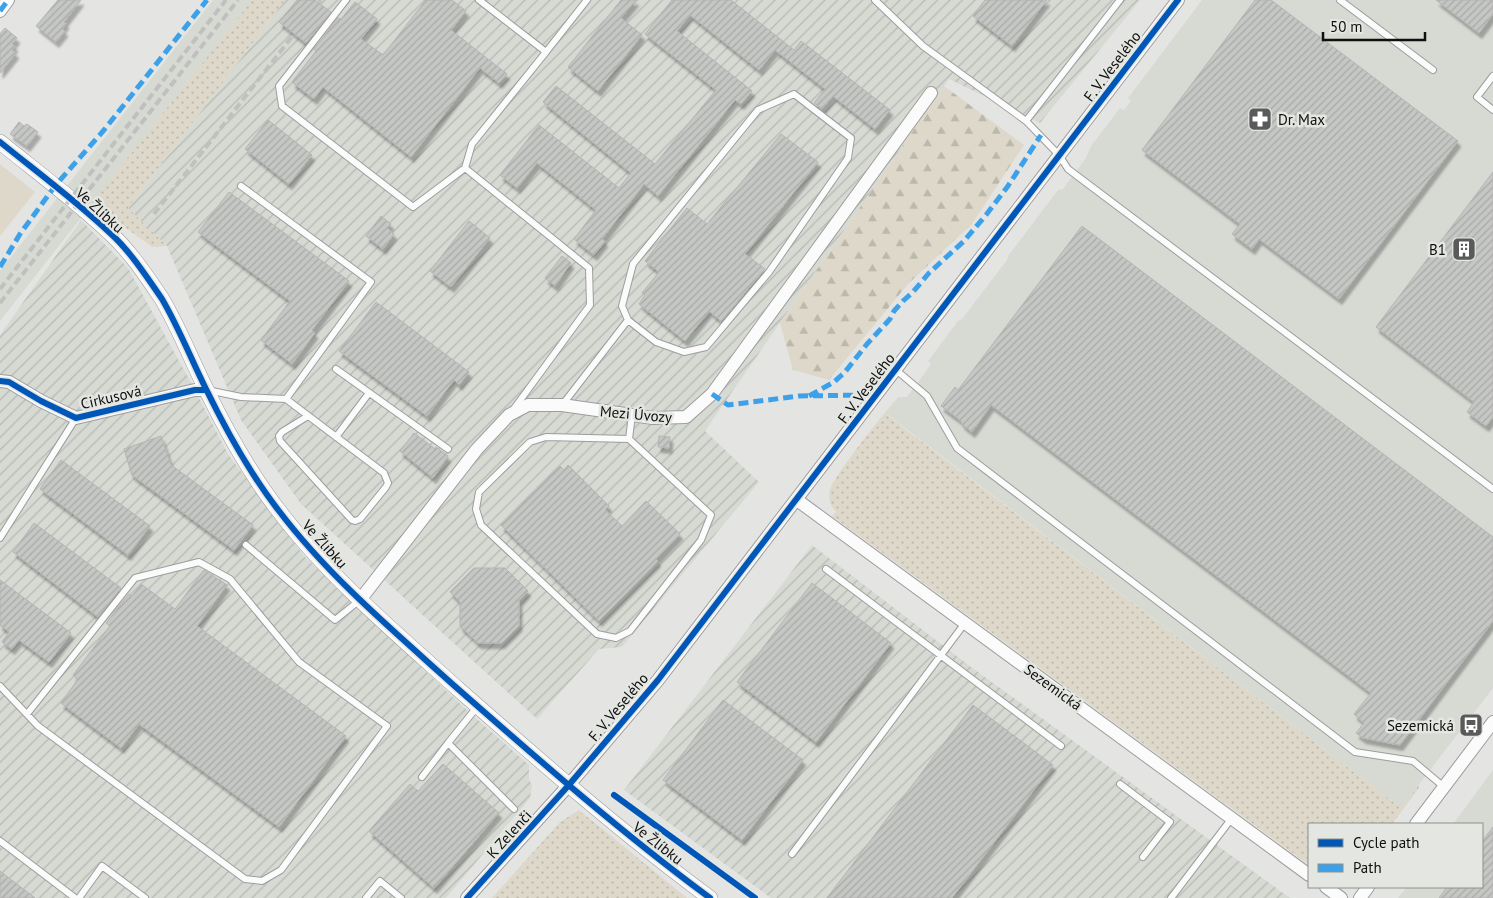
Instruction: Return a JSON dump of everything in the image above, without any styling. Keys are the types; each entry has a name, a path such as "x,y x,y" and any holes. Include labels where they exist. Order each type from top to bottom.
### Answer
{"street":[{"path":"0,11 8,0"},
{"name":"F. V. Veselého","path":"568,786 658,680 1178,0"},
{"name":"Mezi Úvozy","path":"360,600 477,449 509,415 528,404 562,405 653,418 686,417 712,394 931,93"},
{"name":"Ve Žlíbku","path":"0,142 111,234 130,257 161,298 176,324 206,390 246,464 279,511 311,549 360,600 568,786 710,898"},
{"name":"Cirkusová","path":"0,380 10,382 41,401 76,418 196,390 206,390"},
{"name":"Sezemická","path":"797,500 1308,874"},
{"path":"1417,823 1493,722"},
{"name":"K Zelenči","path":"467,898 568,786"},
{"path":"1327,888 1341,898"}],"lane":[{"path":"346,0 279,86 282,106 413,207 465,168 472,144 587,0"},
{"path":"479,0 546,52"},
{"path":"875,0 923,46 1026,122 1059,155 1068,169 1493,489"},
{"path":"1026,122 1120,0"},
{"path":"1340,0 1433,70"},
{"path":"1493,76 1477,97 1493,110"},
{"path":"794,94 851,138 848,158 769,272 706,347 684,352 656,342 628,320 622,306 634,264 758,110 794,94"},
{"path":"465,168 589,268 590,305 509,415"},
{"path":"241,186 371,282 286,399"},
{"path":"562,405 628,320"},
{"path":"336,368 448,450"},
{"path":"896,370 927,396 957,448 1347,746 1355,752 1413,761 1444,787"},
{"path":"206,390 241,397 286,399 384,473 387,478 386,487 364,515 356,521 352,520 280,441 282,432 308,416"},
{"path":"336,437 369,393"},
{"path":"629,439 632,415"},
{"path":"0,538 76,418"},
{"path":"546,438 629,439 711,515 701,540 630,631 616,638 597,634 589,628 481,525 476,509 479,492 530,442 546,438"},
{"path":"246,544 335,620 360,600"},
{"path":"0,686 38,726 245,879 262,881 281,870 387,726 299,662 230,579 199,562 135,578 27,714"},
{"path":"826,568 1061,746"},
{"path":"792,854 965,623"},
{"path":"422,777 477,706"},
{"path":"448,743 514,809"},
{"path":"1120,784 1170,822 1143,857"},
{"path":"1171,898 1232,818"},
{"path":"0,841 77,898 102,866 145,898"},
{"path":"366,898 380,881 401,898"}],"shaded area":[{"path":"213,0 252,0 0,321 0,271"},
{"path":"285,0 1140,0 1040,123 949,79 705,431 759,482 622,647 599,649 537,719 301,504 241,420 167,246 128,208"},
{"path":"1202,0 1493,0 1493,688 1401,808 887,414 899,397 907,397 931,364 928,361 1007,260 1008,256 1058,190 1063,189 1086,158 1091,146 1120,108 1124,110 1131,101 1128,98"},
{"path":"81,220 128,268 228,454 304,556 470,713 529,765 529,779 532,786 530,798 446,898 0,898 0,335"},
{"path":"812,545 971,667 1290,898 771,898 624,790"},
{"path":"1493,770 1493,898 1398,898 1406,888 1483,888 1483,823 1454,823"}],"green space":[{"path":"252,0 285,0 128,208 167,246 152,247 92,203"},
{"path":"944,86 1024,145 972,224 908,284 829,380 793,370 780,323"},
{"path":"0,164 35,192 0,236"},
{"path":"899,397 887,415 1401,808 1419,785 1419,788 1393,823 1308,823 1308,864 832,516 836,512 829,499 830,490 834,482 884,414"},
{"path":"579,810 687,898 492,898 560,822"}],"building":[{"path":"58,0 81,0 64,22 66,23 62,29 65,31 56,42 36,26"},
{"path":"297,0 315,0 331,12 306,43 279,22"},
{"path":"426,0 452,0 466,11 451,30 507,74 499,83 480,68 411,157 323,87 314,99 292,82 338,18 341,19 355,2 377,19 361,39 383,55"},
{"path":"621,0 636,0 621,18 642,35 598,91 568,67"},
{"path":"672,0 731,0 794,50 801,41 890,110 875,129 833,96 822,109 814,103 825,89 775,50 759,70 690,15 677,31 752,91 741,104 735,100 658,196 644,184 602,239 605,241 594,255 574,239 596,210 537,163 517,188 500,175 539,125 619,188 631,173 543,102 556,86 655,164 716,90 645,34"},
{"path":"985,0 1047,0 1012,46 973,16"},
{"path":"1255,0 1271,0 1458,141 1339,299 1259,239 1252,249 1232,234 1240,224 1142,150"},
{"path":"1436,0 1493,0 1493,14 1479,33"},
{"path":"5,28 17,38 12,44 15,46 12,50 16,53 0,73 0,34"},
{"path":"268,120 312,155 289,184 245,149"},
{"path":"19,122 24,126 27,124 38,132 27,146 10,134"},
{"path":"781,134 818,162 745,254 765,269 721,321 709,311 685,341 639,304 645,295 642,293 659,272 645,261 687,208 707,224"},
{"name":"B1","path":"1493,172 1493,417 1486,426 1467,412 1474,402 1376,327"},
{"path":"229,192 349,281 312,330 315,333 292,364 261,340 290,301 198,232"},
{"path":"381,216 391,224 387,228 394,234 383,249 366,236"},
{"path":"469,221 490,238 451,287 430,271"},
{"path":"1082,226 1493,537 1493,621 1400,745 1363,738 1356,733 1364,723 1354,714 1371,693 991,405 972,432 941,406 955,387 958,390"},
{"path":"562,256 571,263 555,286 545,278"},
{"path":"376,302 469,372 459,385 454,380 427,416 339,351"},
{"path":"414,433 448,456 433,478 400,451"},
{"path":"161,436 171,465 253,525 234,550 132,475 124,449"},
{"path":"659,436 670,437 669,448 658,447"},
{"path":"61,460 150,526 128,555 40,489"},
{"path":"568,465 609,506 605,510 622,526 646,501 680,534 656,559 658,561 599,621 501,525 560,466 564,470"},
{"path":"34,523 121,588 98,617 13,552"},
{"path":"474,568 505,568 528,591 519,601 519,626 502,643 478,643 460,626 460,602 450,592"},
{"path":"204,570 227,585 197,626 346,736 279,827 139,724 121,748 61,703 78,679 73,675 110,626 106,623 129,594 132,596 141,584 175,609"},
{"path":"0,580 71,633 49,662 19,640 12,649 2,642 9,632 0,625"},
{"path":"812,583 891,643 816,742 737,682"},
{"path":"723,700 803,760 742,840 663,780"},
{"path":"973,705 1053,765 952,898 827,898"},
{"path":"443,764 499,813 434,888 369,831 410,784 418,791"},
{"path":"1493,827 1493,898 1439,898 1446,888 1483,888 1483,840"},
{"path":"0,871 35,898 0,898"}],"railway":[{"path":"0,289 226,0"},
{"path":"0,303 238,0"},
{"path":"154,214 294,34"}],"marked path":[{"path":"0,11 8,0"},
{"path":"0,267 20,234 55,186 104,130 207,0"},
{"path":"809,396 834,382 845,372 903,301 929,273 964,241 1008,186 1041,135"},
{"path":"712,394 728,405 799,396 876,396"}],"cycle path":[{"path":"467,898 568,786 658,680 1178,0"},
{"path":"0,142 97,221 138,264 162,299 200,378 249,467 268,497 320,559 388,626 520,743 613,822 710,898"},
{"path":"0,381 9,382 41,401 76,418 195,390 206,390"},
{"path":"614,795 755,898"}],"place":[{"name":"Dr. Max","path":"1260,119"},
{"name":"B1","path":"1464,249"},
{"name":"Sezemická","path":"1471,725"}]}
